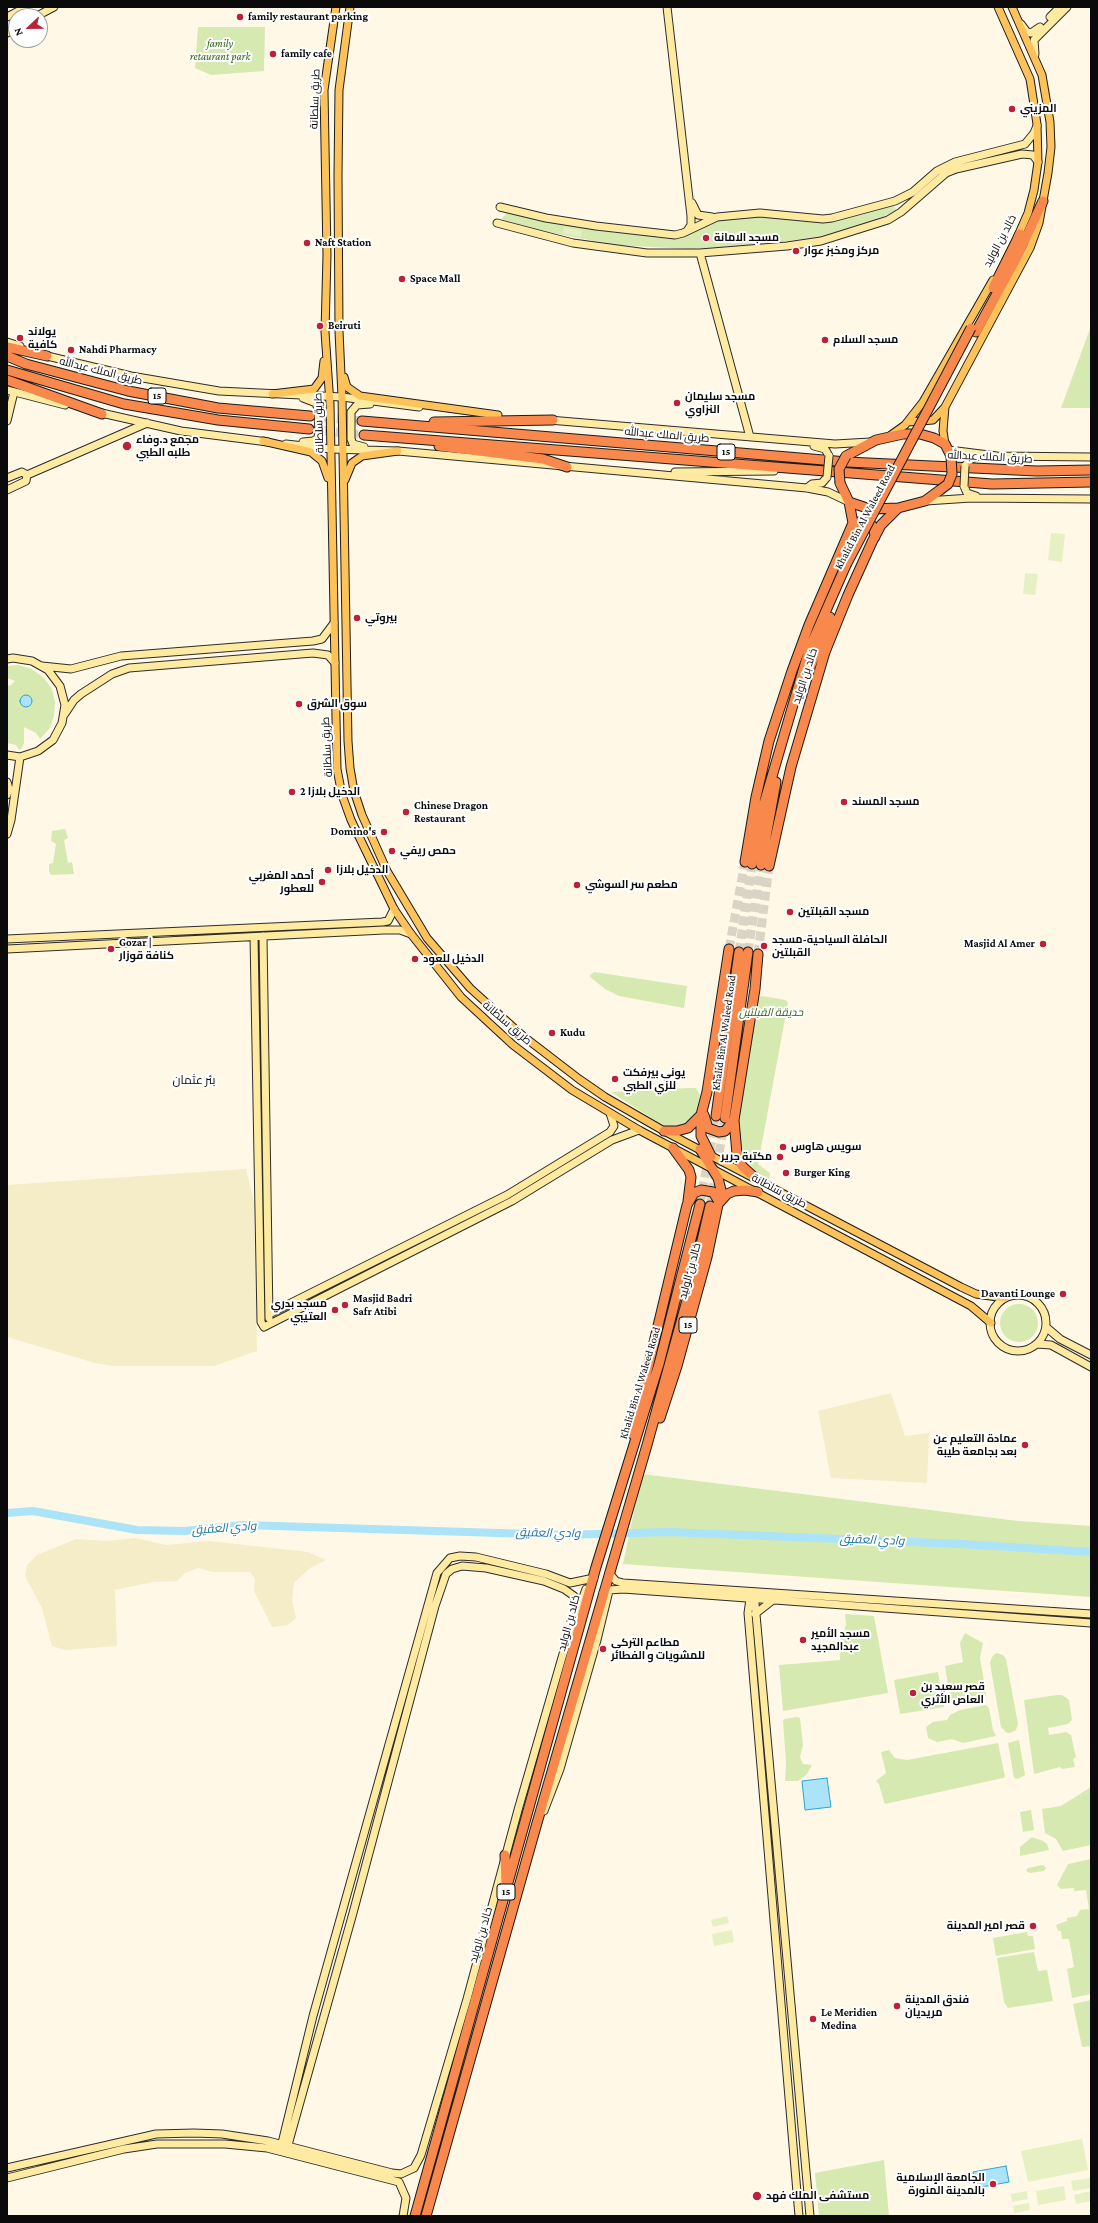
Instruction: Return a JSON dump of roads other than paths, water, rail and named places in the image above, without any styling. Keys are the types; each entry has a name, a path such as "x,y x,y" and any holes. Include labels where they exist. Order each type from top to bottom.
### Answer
{"highway":[{"name":"Khalid Bin Al Waleed Road","path":"974,330 1017,257 1043,202"},
{"name":"Khalid Bin Al Waleed Road","path":"757,864 763,807 805,661 848,567 974,330 1020,234"},
{"path":"7,347 46,356"},
{"name":"طريق الملك عبدالله","path":"7,356 26,364 128,391 218,408 310,416"},
{"name":"15","path":"7,370 124,404 218,420 309,429"},
{"path":"7,380 102,414"},
{"path":"390,422 552,420"},
{"name":"طريق الملك عبدالله","path":"362,421 390,422 847,462 1037,471 1091,470"},
{"name":"خالد بن الوليد","path":"757,864 756,797 769,741 809,625 850,532 853,514 840,483 839,469 841,462 846,456 870,442 889,436 926,434 948,450"},
{"name":"15","path":"364,435 386,438 466,442 992,484 1091,482"},
{"path":"386,438 543,459 567,467"},
{"path":"849,502 870,509 898,508 925,501 948,484 952,474 948,450"},
{"name":"خالد بن الوليد","path":"757,864 784,794 817,675 848,595 875,537 885,521 898,508"},
{"path":"850,532 861,521 868,521 872,523 875,537"},
{"name":"خالد بن الوليد","path":"610,1572 637,1474 648,1445 653,1439 677,1366 707,1257 716,1204 721,1187 716,1170 701,1136 702,1113 730,949"},
{"name":"Khalid Bin Al Waleed Road","path":"725,1118 744,952"},
{"path":"702,1113 705,1123 711,1131 725,1131 725,1118 755,989 758,954"},
{"path":"664,1131 677,1131 688,1128 702,1113"},
{"path":"725,1118 742,1166 754,1178"},
{"name":"خالد بن الوليد","path":"634,1444 632,1434 635,1418 688,1204 690,1177 689,1170 673,1148"},
{"name":"خالد بن الوليد","path":"700,1149 716,1170"},
{"path":"688,1204 694,1193 701,1190 714,1192 716,1204"},
{"path":"716,1204 734,1191 745,1190 758,1192"},
{"name":"Khalid Bin Al Waleed Road","path":"594,1574 676,1301 700,1204"},
{"name":"15","path":"426,2216 537,1823 606,1591 610,1572"},
{"name":"خالد بن الوليد","path":"415,2216 594,1574"},
{"path":"582,1668 593,1654"},
{"path":"505,1855 506,1892"}],"main road":[{"path":"7,17 26,7"},
{"name":"طريق سلطانة","path":"336,7 324,90 326,341 330,396 337,769 342,795 351,820 394,909 411,934 461,997 514,1045 572,1090 639,1130 971,1306 991,1323"},
{"path":"342,397 340,359 339,90 350,7"},
{"path":"666,7 689,194 691,225 687,231"},
{"name":"خالد بن الوليد","path":"889,436 908,422 926,396 1020,234 1028,214 1038,162 1037,124 1030,79 998,7"},
{"path":"1012,7 1038,64"},
{"path":"1017,18 1027,32 1036,32 1060,7"},
{"path":"908,422 934,420 946,407 1025,259 1039,223 1051,147 1050,122 1042,75 1033,50 1034,40 1067,7"},
{"path":"689,194 698,215 717,217 760,213 823,219 882,205 913,192 937,171 949,165 1025,144 1034,133 1037,124"},
{"path":"497,223 592,247 647,252 700,253 788,246 821,241 888,220 902,212 946,173 956,169 1022,154 1033,155 1038,162"},
{"path":"500,207 546,218 596,226 675,235 717,217"},
{"path":"700,253 750,437"},
{"path":"272,394 307,391 319,385 322,378 326,341"},
{"path":"7,342 46,356 131,376 219,391 342,397 402,406 498,416 834,444 870,442"},
{"path":"340,359 347,387 360,396 498,416"},
{"path":"7,421 10,391 102,414 181,431 331,449 398,451"},
{"path":"263,441 306,442 317,439 319,434 318,409 316,403 305,398 272,394"},
{"name":"طريق سلطانة","path":"342,397 350,768 362,815 387,871 427,938 470,988 523,1036 605,1097 664,1131 961,1287 976,1294 1006,1298"},
{"path":"402,406 357,405 351,412 351,439 353,444 360,447 398,451 807,488 828,492 849,502"},
{"path":"946,407 943,430 948,450 983,454 1091,457"},
{"path":"27,475 147,423"},
{"path":"263,441 318,455 326,468 332,488"},
{"path":"807,488 812,484 822,483 827,477 829,456 825,448 809,442"},
{"path":"343,488 352,463 368,454 398,451"},
{"path":"983,454 974,457 965,466 964,486 969,494 986,499"},
{"path":"631,472 805,470"},
{"path":"7,478 22,472 27,475"},
{"path":"7,490 26,481 27,475"},
{"path":"925,501 986,499 1091,499"},
{"path":"42,666 71,669 121,656 313,641 322,639 334,623"},
{"path":"64,715 74,700 81,694 112,674 129,668 313,653 328,655 335,663"},
{"path":"7,659 13,658 32,661 48,670 60,686 65,705 62,723 53,740 38,752 20,757 7,755"},
{"path":"7,834 11,820 20,757"},
{"path":"7,782 9,789 7,795"},
{"path":"7,939 382,922 388,921 394,909"},
{"path":"7,949 384,930 400,930 411,934"},
{"path":"263,936 269,1324"},
{"path":"54,937 55,947"},
{"path":"254,937 261,1322 264,1327 512,1201 612,1140 639,1130"},
{"path":"269,1314 507,1195 610,1132 614,1126 610,1113"},
{"path":"1015,1296 1032,1299 1038,1304 1045,1316 1046,1327 1043,1337 1037,1344 1027,1350 1016,1351 1006,1348 995,1338 991,1323 993,1313 998,1304 1006,1298 1015,1296"},
{"path":"1046,1327 1060,1339 1091,1355"},
{"path":"1037,1344 1051,1345 1091,1367"},
{"path":"284,2148 313,2016 437,1573 450,1558 460,1556 476,1557 545,1577 574,1596 578,1610"},
{"path":"284,2148 435,1606 446,1574 452,1569 462,1566 486,1568 570,1582 594,1574"},
{"path":"610,1572 616,1581 623,1583 753,1596 1091,1614"},
{"path":"392,2176 411,2170 418,2163 421,2155 467,1999 505,1855 563,1654 578,1610 594,1574"},
{"path":"537,1823 549,1799 560,1769 593,1654 606,1591 741,1598 753,1596 773,1600 1091,1623"},
{"path":"748,1613 753,1596"},
{"path":"753,1596 756,1614 810,2216"},
{"path":"741,1598 747,1604 748,1613 799,2216"},
{"path":"756,1614 759,1609 773,1600"},
{"path":"748,1613 756,1614"},
{"path":"7,2168 156,2134 222,2134 284,2148 392,2176 399,2182 404,2191 406,2206 403,2216"},
{"path":"7,2178 124,2149 157,2144 225,2144 284,2148"},
{"path":"47,2158 49,2167"}],"water":[{"path":"24,695 28,695 32,701 28,707 24,707 20,703 20,699"},
{"path":"827,1778 831,1807 805,1810 802,1781"},
{"path":"1006,2166 1009,2182 976,2188 973,2172"}],"waterway":[{"name":"وادي العقيق","path":"7,1513 33,1511 137,1530 185,1531 243,1525 563,1535 670,1532 961,1544 1091,1552"}],"tunnel":[{"path":"310,416 362,421"},
{"path":"309,429 364,435"},
{"path":"729,949 745,862"},
{"path":"739,952 752,864"},
{"path":"748,952 761,865"},
{"path":"758,954 769,866"},
{"path":"700,1204 716,1116"},
{"path":"710,1206 725,1118"}],"place":[{"name":"family restaurant parking","path":"240,17"},
{"name":"family cafe","path":"273,54"},
{"name":"المزيني","path":"1012,109"},
{"name":"مسجد الامانة","path":"706,238"},
{"name":"Naft Station","path":"307,243"},
{"name":"مركز ومخبز عوار","path":"796,251"},
{"name":"Space Mall","path":"402,279"},
{"name":"Beiruti","path":"320,326"},
{"name":"يولاند كافية","path":"20,338"},
{"name":"مسجد السلام","path":"825,340"},
{"name":"Nahdi Pharmacy","path":"71,350"},
{"name":"مسجد سليمان النزاوي","path":"677,403"},
{"name":"مجمع د.وفاء طلبه الطبي","path":"127,446"},
{"name":"بيروتي","path":"357,618"},
{"name":"سوق الشرق","path":"299,704"},
{"name":"الدخیل بلازا 2","path":"292,792"},
{"name":"مسجد المسند","path":"844,802"},
{"name":"Chinese Dragon Restaurant","path":"406,812"},
{"name":"Domino's","path":"384,832"},
{"name":"حمص ريفي","path":"392,851"},
{"name":"الدخیل بلازا","path":"328,870"},
{"name":"أحمد المغربي للعطور","path":"322,882"},
{"name":"مطعم سر السوشي","path":"577,885"},
{"name":"مسجد القبلتين","path":"790,912"},
{"name":"Masjid Al Amer","path":"1043,944"},
{"name":"الحافلة السياحية-مسجد القبلتين","path":"764,946"},
{"name":"Gozar | كنافة قوزار","path":"111,949"},
{"name":"الدخيل للعود","path":"415,959"},
{"name":"Kudu","path":"552,1033"},
{"name":"يوني بيرفكت للزي الطبي","path":"615,1079"},
{"name":"سويس هاوس","path":"783,1147"},
{"name":"مكتبة جرير","path":"780,1157"},
{"name":"Burger King","path":"786,1173"},
{"name":"Davanti Lounge","path":"1063,1294"},
{"name":"Masjid Badri Safr Atibi","path":"345,1305"},
{"name":"مسجد بدري العتيبي","path":"335,1310"},
{"name":"عمادة التعليم عن بعد بجامعة طيبة","path":"1025,1445"},
{"name":"مسجد الأمير عبدالمجيد","path":"803,1640"},
{"name":"مطاعم التركي للمشويات و الفطائر","path":"603,1649"},
{"name":"قصر سعيد بن العاص الأثري","path":"913,1693"},
{"name":"قصر امير المدينة","path":"1033,1926"},
{"name":"فندق المدينة مريديان","path":"897,2006"},
{"name":"Le Meridien Medina","path":"813,2019"},
{"name":"الجامعة الإسلامية بالمدينة المنورة","path":"993,2184"},
{"name":"مستشفى الملك فهد","path":"757,2196"}],"district":[{"name":"بئر عثمان","path":"194,1080"}],"park label":[{"name":"family retaurant park","path":"220,50"},
{"name":"حدیقة القبلتین","path":"771,1013"}]}
